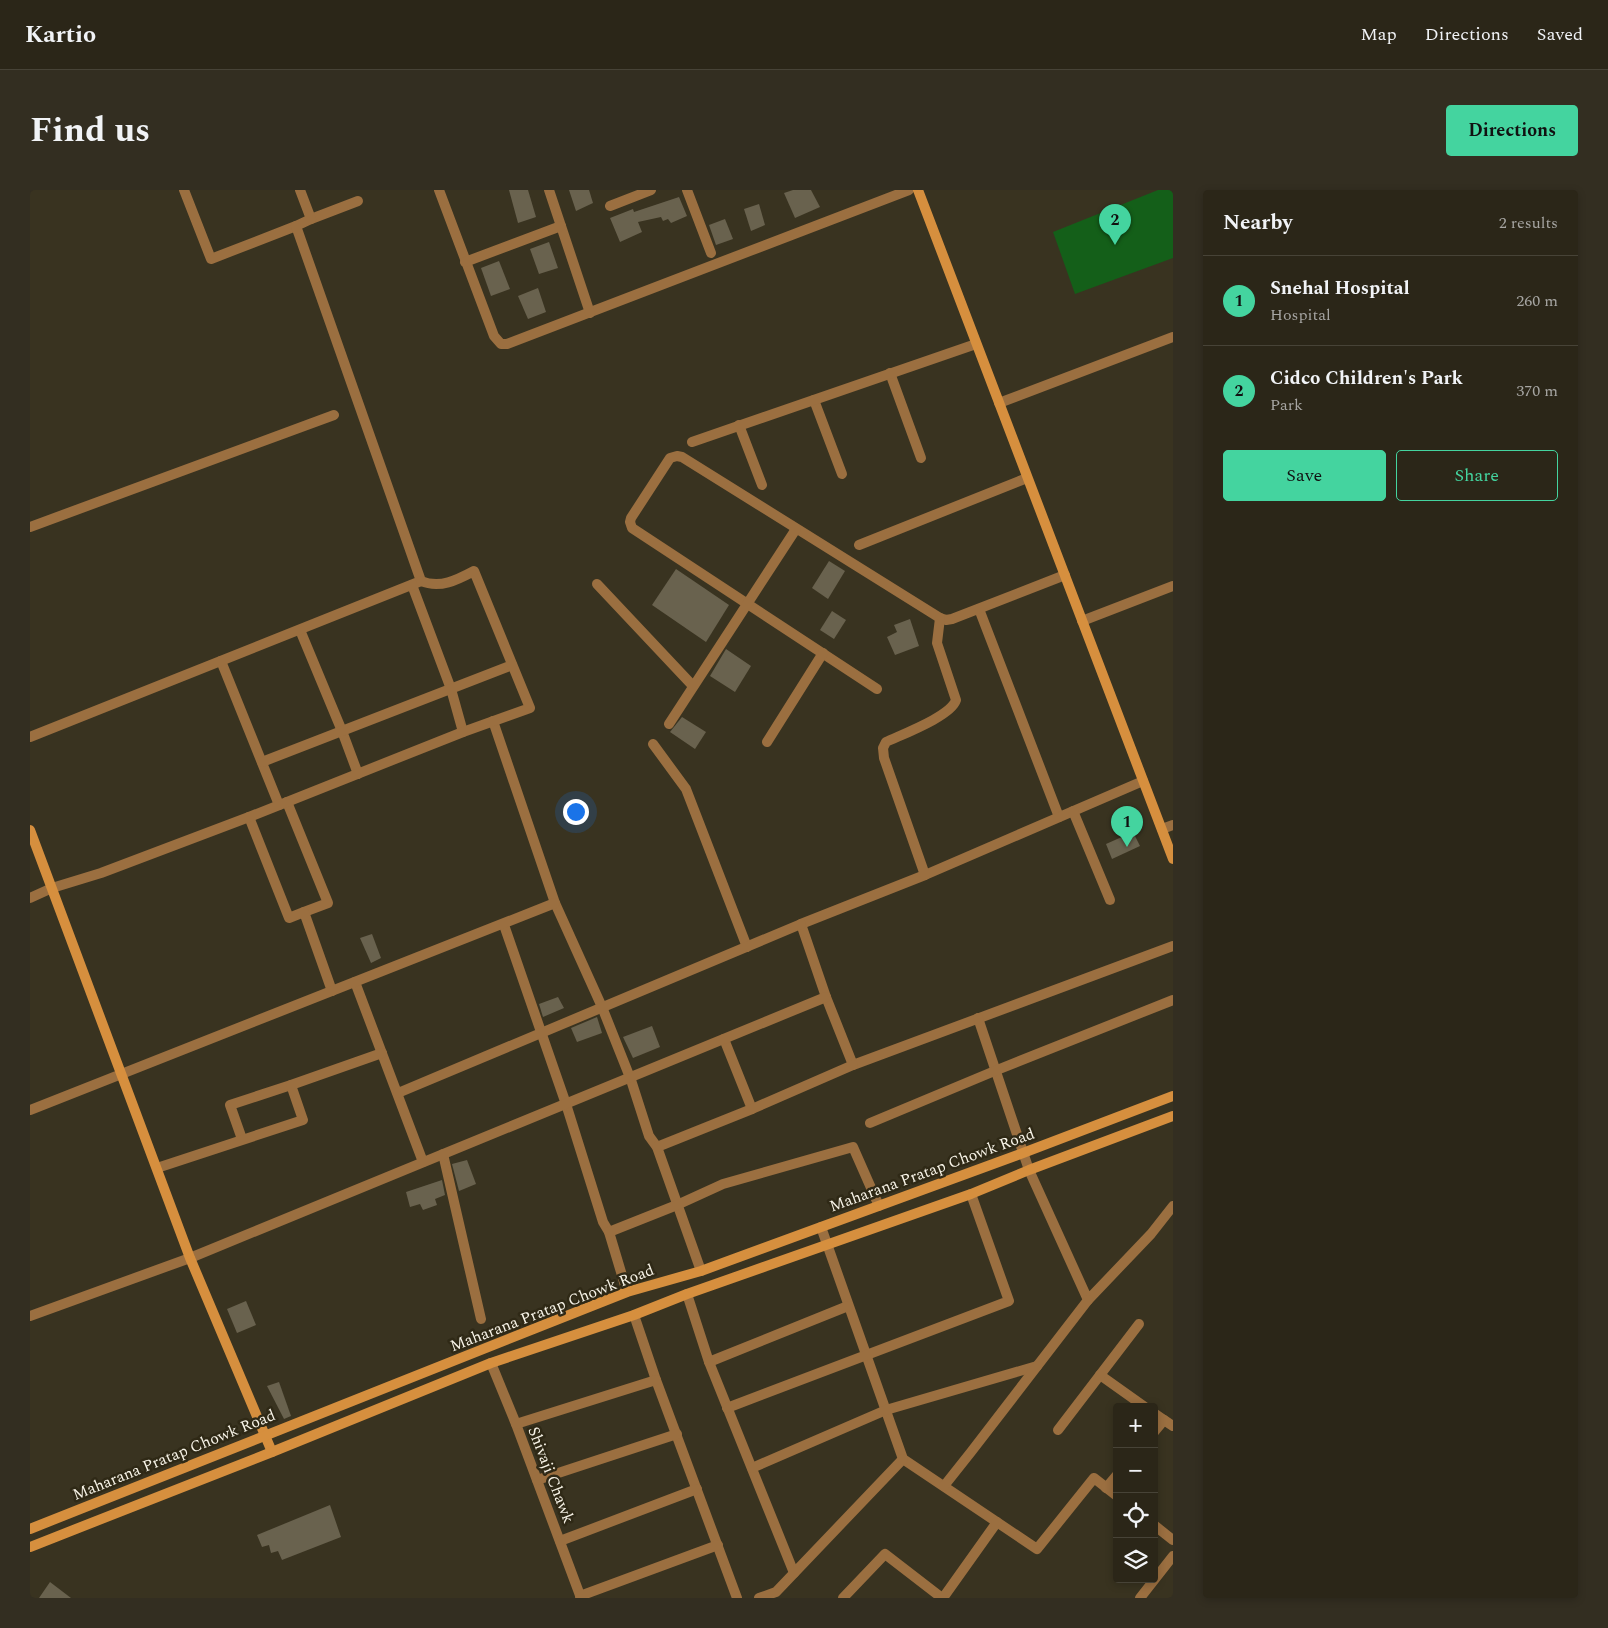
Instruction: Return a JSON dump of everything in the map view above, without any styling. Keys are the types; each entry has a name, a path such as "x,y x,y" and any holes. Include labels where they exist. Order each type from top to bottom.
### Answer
{"main road":[{"path":"918,190 1173,859"},
{"path":"30,830 190,1258 272,1452"},
{"name":"Maharana Pratap Chowk Road","path":"30,1529 627,1292 701,1270 1023,1153 1173,1096"},
{"name":"Maharana Pratap Chowk Road","path":"30,1547 491,1363 634,1315 687,1294 827,1246 970,1194 1173,1116"}],"street":[{"path":"184,190 211,259 358,201"},
{"path":"300,190 311,219"},
{"path":"438,190 494,336 501,344 507,344 590,313 909,190"},
{"path":"549,190 590,313"},
{"path":"610,206 651,190"},
{"path":"687,190 710,253"},
{"path":"296,226 417,583 451,688 463,732"},
{"path":"466,262 561,226"},
{"path":"999,403 1173,337"},
{"path":"692,442 976,344"},
{"path":"890,373 921,458"},
{"path":"814,400 842,474"},
{"path":"30,526 334,415"},
{"path":"740,425 762,485"},
{"path":"877,689 632,528 631,518 667,461 673,456 682,457 946,620 1065,575"},
{"path":"859,544 1027,478"},
{"path":"669,724 796,529"},
{"path":"30,737 417,583 431,586 454,581 474,571 530,708 463,732 249,817 101,873 52,888 30,898"},
{"path":"597,584 693,686"},
{"path":"1082,621 1173,586"},
{"path":"979,609 1059,817"},
{"path":"925,875 884,758 883,748 886,742 944,714 954,706 956,700 937,643 940,618"},
{"path":"300,630 358,774"},
{"path":"767,742 823,653"},
{"path":"222,661 262,762 328,903 290,918 249,817"},
{"path":"262,762 512,665"},
{"path":"494,721 555,903 602,1007 629,1078 648,1136 657,1147 701,1270"},
{"path":"653,744 686,789 747,947"},
{"path":"398,1093 801,924 925,875 1143,781"},
{"path":"1073,811 1110,900"},
{"path":"1162,829 1173,825"},
{"path":"30,1110 504,925 555,903"},
{"path":"304,912 332,991"},
{"path":"801,924 826,997 853,1065"},
{"path":"504,925 566,1104 603,1222 609,1232 627,1292"},
{"path":"657,1147 752,1109 853,1065 1173,946"},
{"path":"355,982 424,1162"},
{"path":"30,1316 190,1258 826,997"},
{"path":"870,1123 1173,1000"},
{"path":"978,1018 1029,1170 1088,1300"},
{"path":"724,1039 752,1109"},
{"path":"242,1139 230,1105 382,1052"},
{"path":"157,1168 303,1120 291,1085"},
{"path":"609,1232 677,1205 723,1184 854,1147 879,1206"},
{"path":"443,1154 481,1319"},
{"path":"727,1408 1009,1301 970,1194"},
{"path":"944,1486 1088,1300 1151,1234 1173,1206"},
{"path":"820,1227 903,1459 1037,1549 1094,1478 1113,1493"},
{"path":"687,1294 709,1362 794,1573"},
{"path":"709,1362 848,1306"},
{"path":"634,1315 656,1380 737,1598"},
{"path":"1058,1430 1139,1324"},
{"name":"Shivaji Chawk","path":"491,1363 516,1424 580,1597"},
{"path":"752,1468 886,1410 1037,1366"},
{"path":"1100,1375 1139,1403"},
{"path":"516,1424 656,1380"},
{"path":"1158,1416 1173,1426"},
{"path":"1158,1427 1164,1420"},
{"path":"537,1480 676,1434"},
{"path":"759,1598 776,1592 903,1459"},
{"path":"1106,1488 1113,1480"},
{"path":"560,1541 697,1489"},
{"path":"843,1598 885,1554 943,1598 997,1522"},
{"path":"1158,1528 1173,1540"},
{"path":"580,1597 718,1545"},
{"path":"1140,1598 1173,1556"}],"green space":[{"path":"1158,190 1173,190 1173,258 1075,294 1053,232"}],"building":[{"path":"509,190 528,190 536,217 518,223"},
{"path":"569,190 589,190 593,203 576,211"},
{"path":"793,190 811,190 820,207 795,218 784,193"},
{"path":"679,197 687,216 671,223 668,219 663,221 661,217 638,222 642,232 620,242 610,218 633,209 634,212"},
{"path":"759,204 765,225 751,231 744,209"},
{"path":"725,219 733,239 716,245 709,225"},
{"path":"549,242 558,268 539,274 530,249"},
{"path":"499,261 510,289 491,296 481,268"},
{"path":"538,288 546,312 528,319 518,296"},
{"path":"829,561 845,571 828,599 812,588"},
{"path":"676,569 729,605 706,642 652,605"},
{"path":"832,611 846,620 834,639 820,630"},
{"path":"910,619 919,646 895,655 887,637 897,632 894,625"},
{"path":"726,649 751,666 735,692 710,676"},
{"path":"682,717 706,732 695,749 670,732"},
{"path":"1133,832 1140,846 1112,859 1106,844"},
{"path":"372,934 381,958 371,963 360,938"},
{"path":"558,997 564,1008 543,1017 539,1004"},
{"path":"597,1017 602,1033 577,1042 571,1028"},
{"path":"652,1026 660,1047 633,1058 623,1037"},
{"path":"467,1160 476,1184 459,1191 452,1164"},
{"path":"442,1180 445,1195 435,1199 437,1205 423,1210 420,1204 410,1207 406,1192"},
{"path":"246,1301 256,1325 237,1333 227,1309"},
{"path":"279,1382 291,1416 284,1419 267,1386"},
{"path":"330,1505 341,1537 282,1560 278,1551 271,1553 269,1545 262,1547 257,1535"},
{"path":"50,1582 71,1598 39,1598"}],"place":[{"name":"Cidco Children's Park","path":"1115,245"},
{"name":"Snehal Hospital","path":"1127,847"}]}
